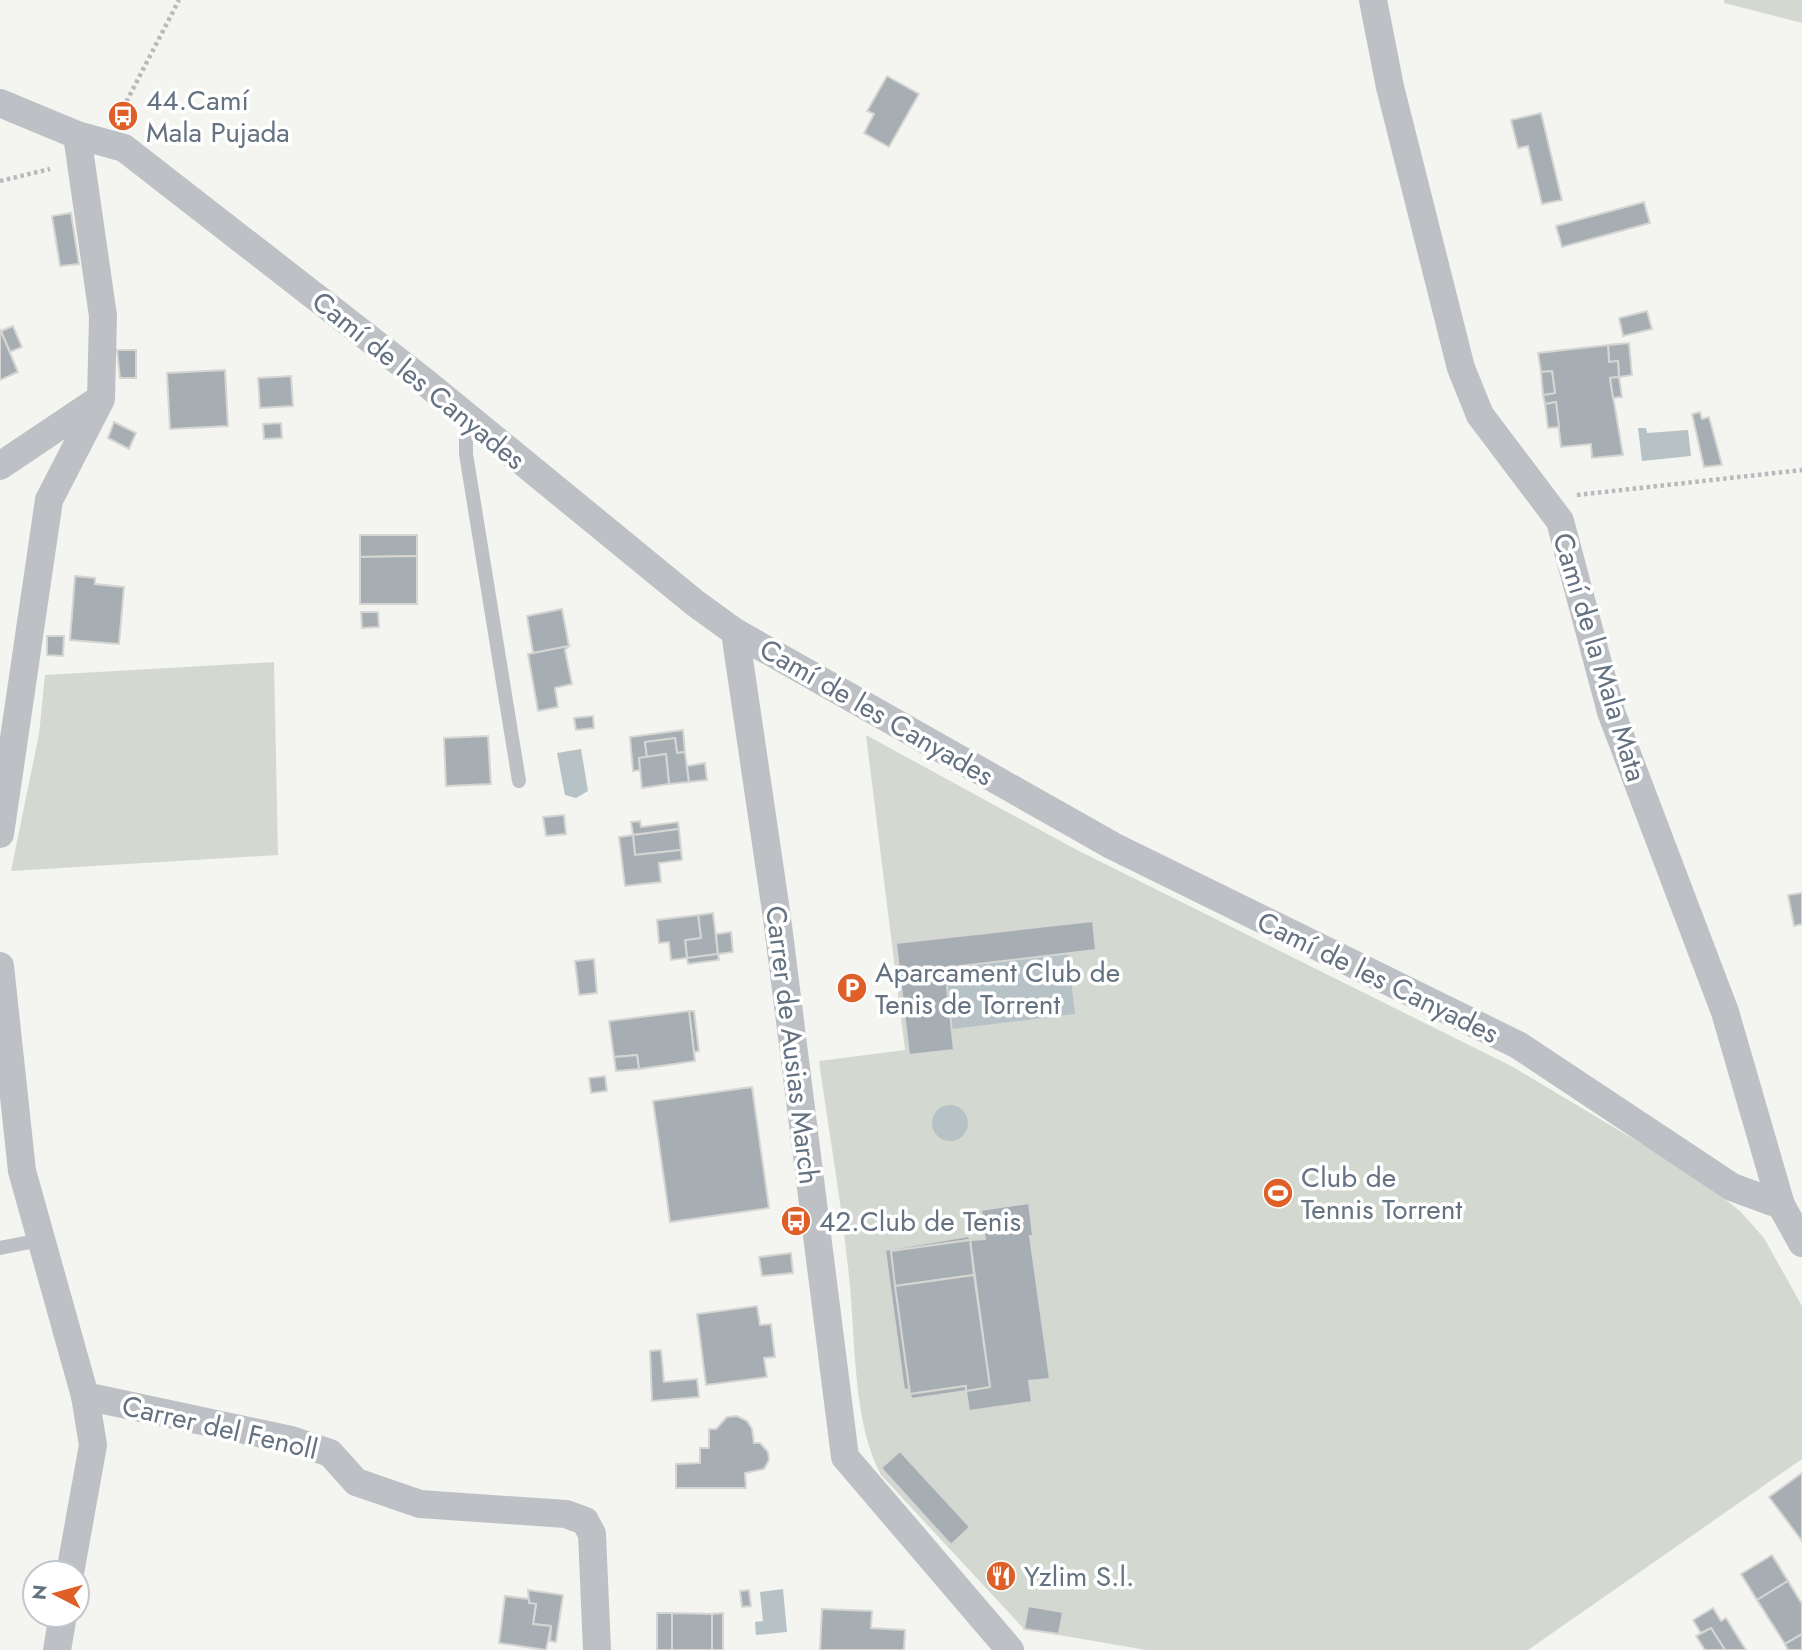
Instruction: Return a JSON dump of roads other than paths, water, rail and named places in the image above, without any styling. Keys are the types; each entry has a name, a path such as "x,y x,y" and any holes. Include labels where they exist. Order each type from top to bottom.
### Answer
{"street":[{"name":"Camí de la Mala Mata","path":"1373,0 1390,88 1461,368 1480,415 1560,521 1611,712 1725,1012 1781,1205"},
{"name":"Camí de les Canyades","path":"0,103 79,148 105,143 124,148 466,416 695,603 735,632 1112,846 1518,1045 1732,1187 1781,1205"},
{"path":"0,834 49,500 101,399 103,316 79,148"},
{"path":"0,466 101,399"},
{"name":"Carrer de Ausias March","path":"735,632 777,918 845,1457 1010,1650"},
{"path":"0,966 22,1171 85,1396 93,1445 73,1559"},
{"path":"1781,1205 1802,1243"},
{"name":"Carrer del Fenoll","path":"85,1396 291,1440 330,1453 356,1482 421,1504 566,1514 584,1521 592,1534 597,1650"},
{"path":"57,1650 61,1629"}],"lane":[{"path":"466,416 466,454 519,781"},
{"path":"0,1248 41,1240"}],"place":[{"name":"44.Camí Mala Pujada","path":"123,116"},
{"name":"Aparcament Club de Tenis de Torrent","path":"852,988"},
{"name":"Club de Tennis Torrent","path":"1278,1193"},
{"name":"42.Club de Tenis","path":"796,1221"},
{"name":"Yzlim S.l.","path":"1001,1576"}]}
